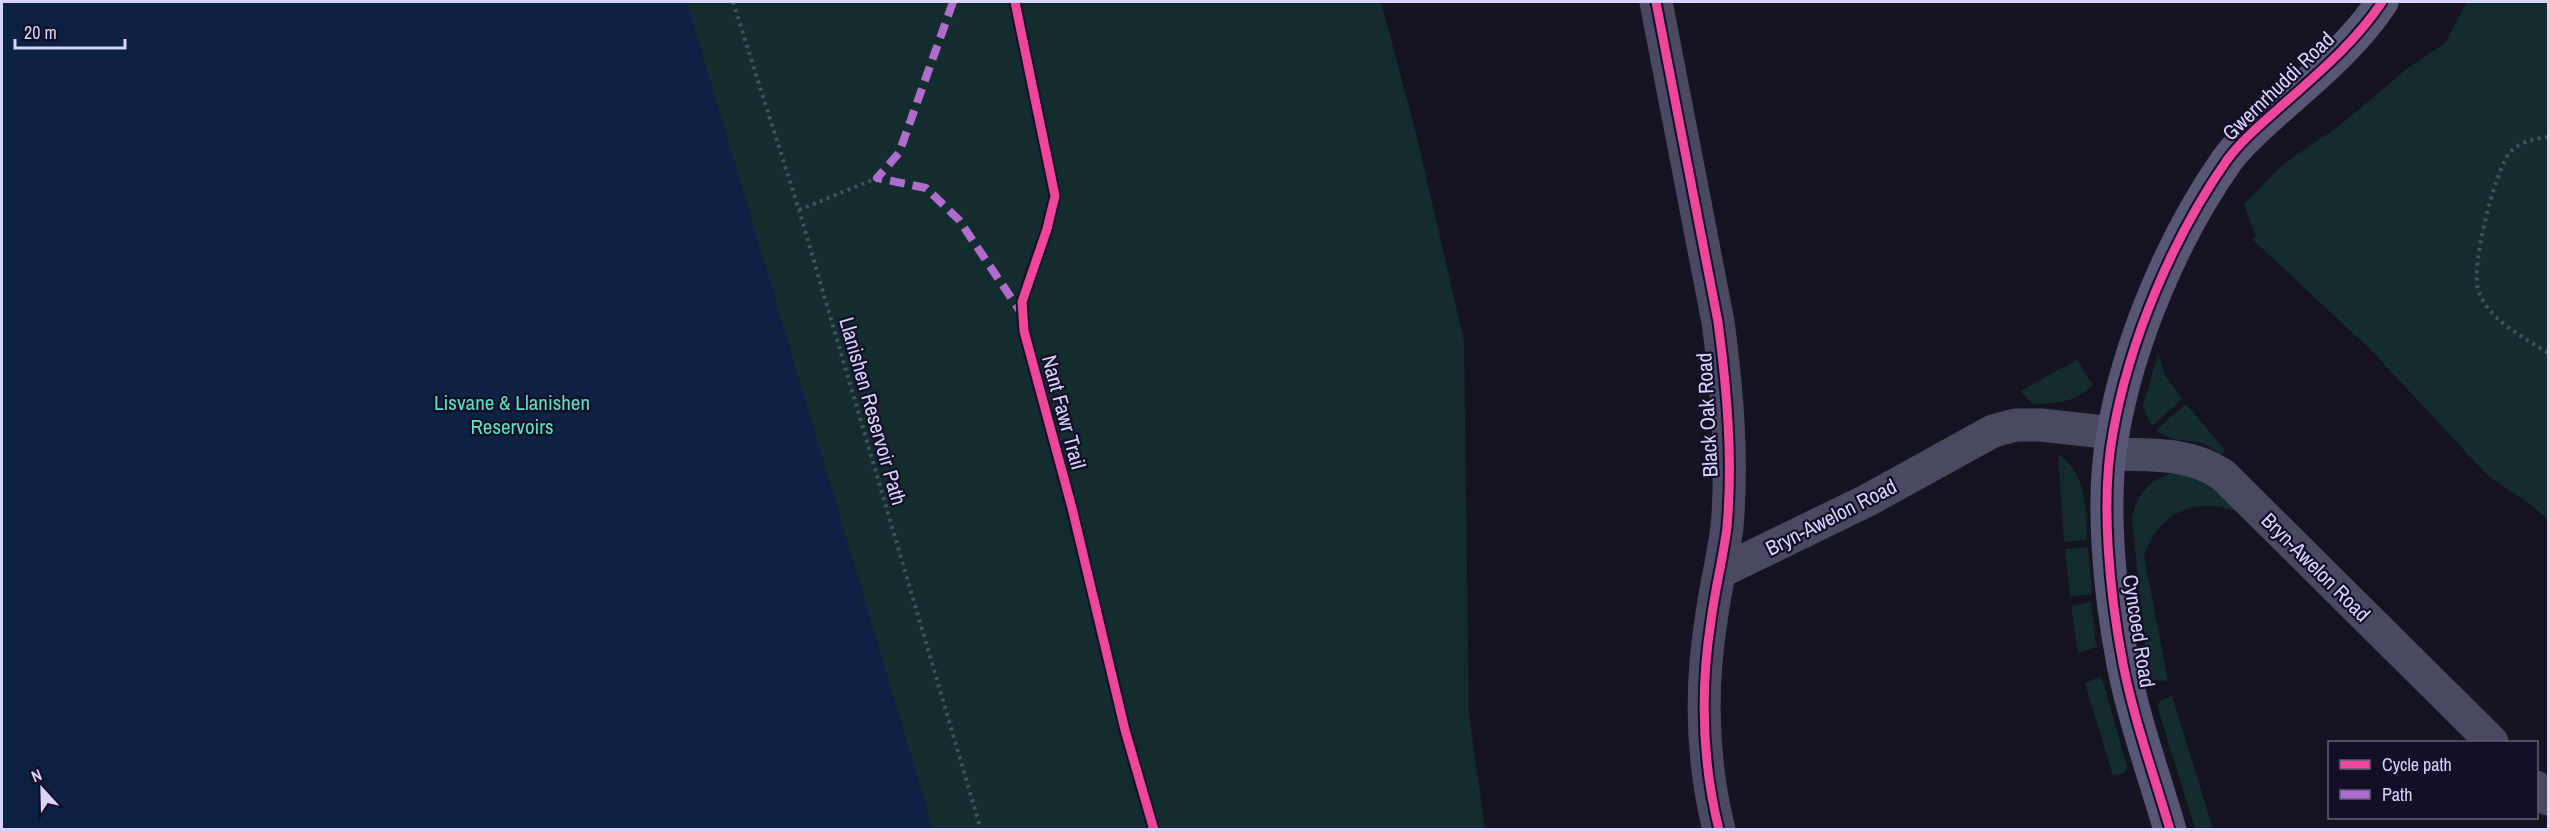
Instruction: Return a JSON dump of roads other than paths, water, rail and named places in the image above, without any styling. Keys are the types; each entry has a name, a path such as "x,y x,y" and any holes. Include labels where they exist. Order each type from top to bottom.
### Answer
{"street":[{"name":"Black Oak Road","path":"1656,2 1716,310 1725,373 1729,474 1720,572 1711,621 1704,688 1705,749 1711,799 1719,830"},
{"name":"Gwernrhuddi Road","path":"2111,444 2128,369 2158,288 2195,209 2228,158 2253,131 2347,45 2382,2"},
{"name":"Bryn-Awelon Road","path":"1720,572 1868,500 1993,431 2016,425 2041,425 2111,444 2188,458 2208,465 2223,475 2491,741"},
{"name":"Cyncoed Road","path":"2111,444 2107,500 2115,609 2123,663 2170,830"}],"water":[{"name":"Lisvane & Llanishen Reservoirs","path":"2,2 687,2 933,829 2,829"}]}
